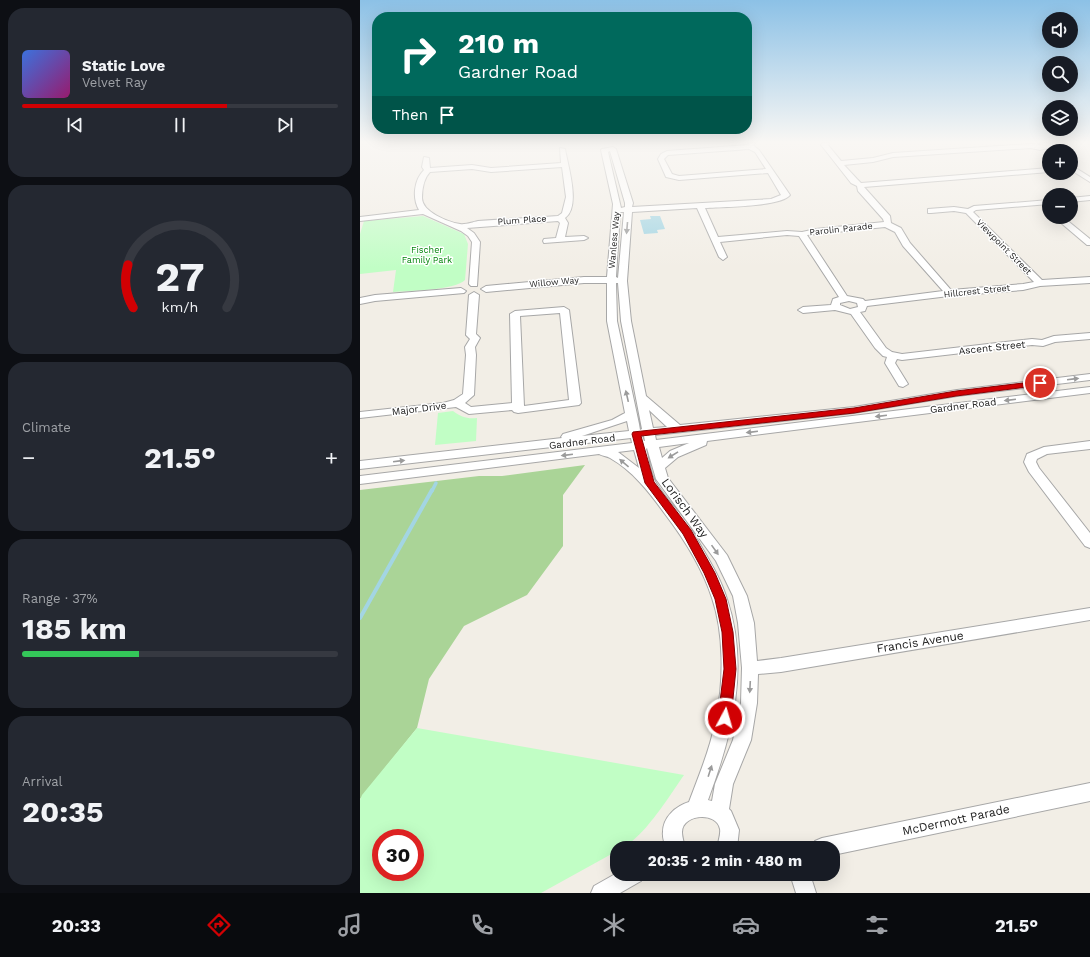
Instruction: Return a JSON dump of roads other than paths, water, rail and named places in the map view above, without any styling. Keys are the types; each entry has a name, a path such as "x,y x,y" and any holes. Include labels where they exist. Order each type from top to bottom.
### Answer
{"street":[{"path":"421,185 418,201 420,207 426,213 461,228 474,236 476,242 474,284"},
{"path":"560,218 566,214 570,197 568,185"},
{"name":"Wanless Way","path":"612,185 617,210 610,280 612,322 631,414 644,439"},
{"name":"Wanless Way","path":"624,185 629,203 622,281 626,321 641,397 644,439"},
{"path":"617,210 772,201 786,195 779,185"},
{"path":"860,185 864,185"},
{"name":"Parolin Parade","path":"716,240 802,234 816,231 886,224 888,222 887,218 861,189 860,185"},
{"path":"1078,199 1090,198"},
{"name":"Viewpoint Street","path":"931,211 954,209 968,211 974,208 1030,204 1042,205"},
{"path":"700,206 723,257"},
{"path":"360,219 424,211"},
{"name":"Viewpoint Street","path":"968,211 1040,283"},
{"name":"Plum Place","path":"461,228 476,224 560,218 564,223 560,240"},
{"path":"886,224 898,230 906,244 949,292"},
{"path":"1067,224 1090,243"},
{"path":"802,234 844,298"},
{"path":"547,241 584,238"},
{"name":"Willow Way","path":"486,289 584,280 622,281"},
{"name":"Hillcrest Street","path":"863,304 933,296 949,292 1022,287 1040,283 1059,284 1090,280"},
{"path":"361,303 375,298 461,291 464,287 474,284 484,286 486,289 481,294 474,295 464,295 461,291"},
{"name":"Major Drive","path":"360,415 443,406 458,403 468,395 471,354 470,348 475,338 471,335 474,295"},
{"path":"803,310 836,307 844,311 854,312 862,309 863,304 855,299 844,298 836,300 834,304 836,307"},
{"path":"564,310 575,403 518,410 518,406 515,314 564,310"},
{"path":"854,312 860,318 883,351 893,356 890,363 903,384"},
{"name":"Ascent Street","path":"893,356 902,357 1032,342 1043,343 1054,339 1090,336"},
{"name":"Gardner Road","path":"360,480 595,451 677,429 825,414 956,393 1090,377"},
{"name":"Gardner Road","path":"360,465 544,445 716,436 1090,390"},
{"path":"641,397 677,429"},
{"path":"458,403 469,411 518,406"},
{"path":"544,445 616,422 631,414"},
{"name":"Gardner Road","path":"658,467 674,454 716,436"},
{"name":"Lorisch Way","path":"644,439 658,467 662,479 718,553 740,596 746,623 750,668 749,703 742,740 724,784 719,812"},
{"name":"Lorisch Way","path":"644,439 649,483"},
{"path":"1090,445 1044,451 1031,457 1030,462 1033,469 1090,543"},
{"name":"Lorisch Way","path":"595,451 613,454 649,483 687,533 709,573 720,599 728,632 730,669 725,718 711,768 696,807"},
{"name":"Francis Avenue","path":"750,668 780,665 1090,614"},
{"name":"McDermott Parade","path":"840,844 1090,792"},
{"path":"672,841 674,824 687,810 696,807 712,808 719,812 728,825 730,832 728,841"},
{"path":"601,893 622,881"},
{"path":"802,881 806,893"}],"water":[{"path":"650,216 660,216 665,229 657,230 658,233 644,234 640,220 651,219"}],"waterway":[{"path":"432,491 436,483"},
{"path":"360,618 432,490"}],"park label":[{"name":"Fischer Family Park","path":"427,256"}]}
